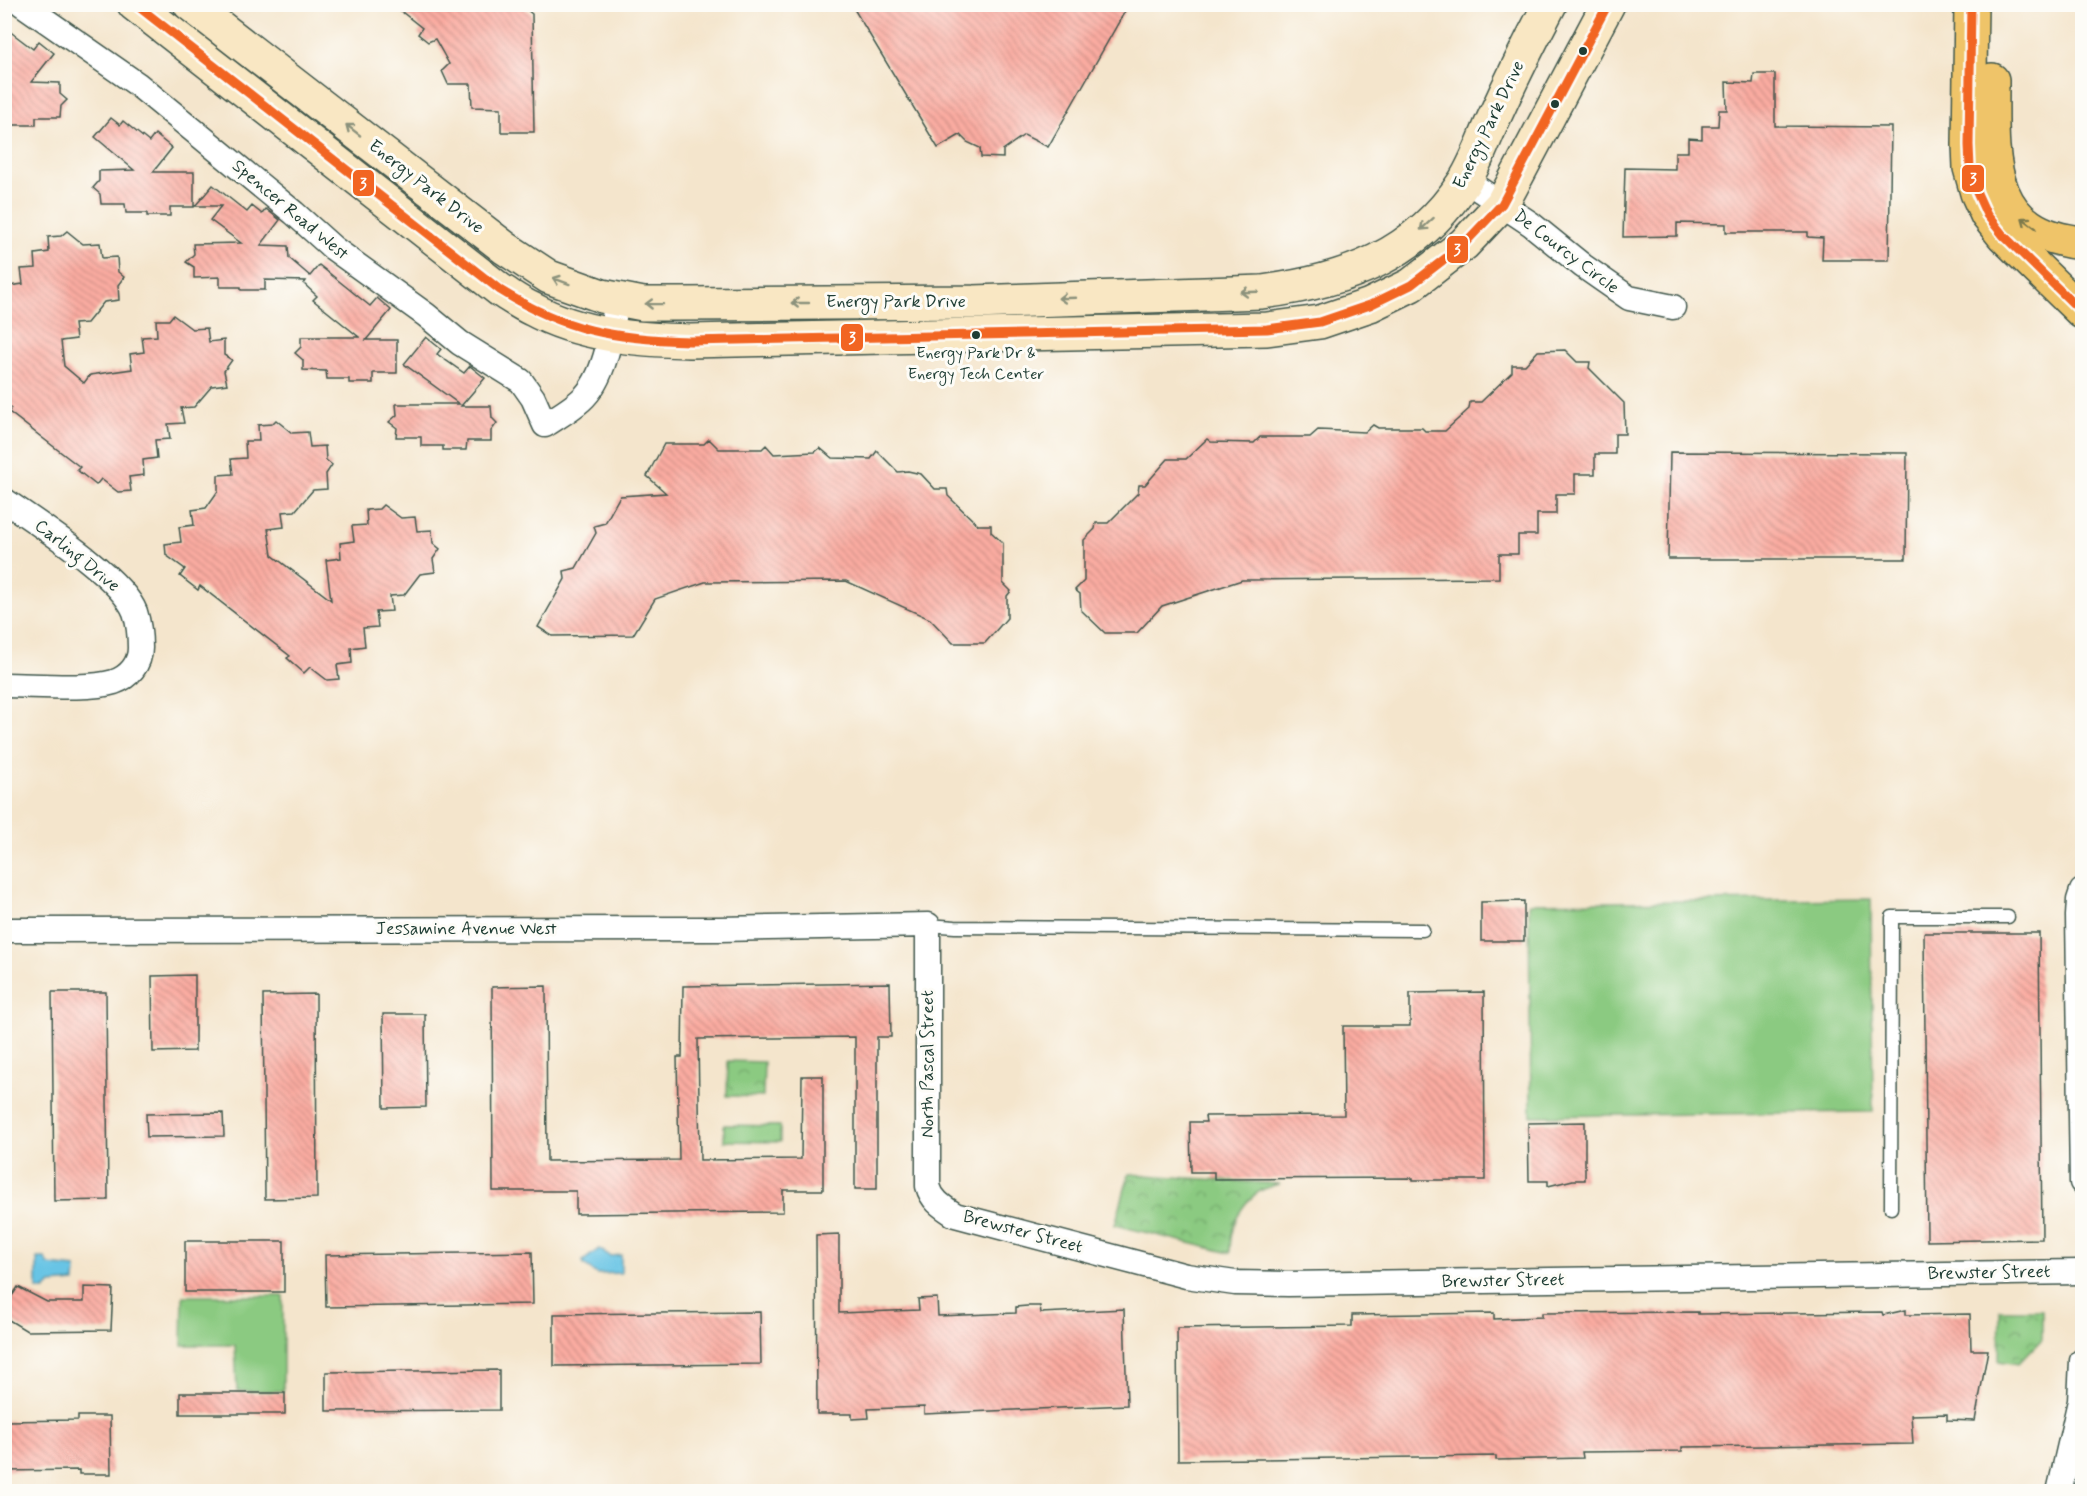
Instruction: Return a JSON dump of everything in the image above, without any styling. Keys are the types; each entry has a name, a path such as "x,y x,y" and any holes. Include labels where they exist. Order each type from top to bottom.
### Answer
{"main road":[{"path":"1971,4 1969,144 1970,168 1977,193 1987,215 2003,235 2082,312"},
{"path":"1993,4 1992,152 2002,193 2027,224 2047,236 2082,243"}],"street":[{"name":"Spencer Road West","path":"22,4 137,84 294,213 333,248 426,315 460,343 521,381 533,398 545,425 582,399 598,376 612,335"},
{"name":"Energy Park Drive","path":"134,4 500,290 532,310 568,324 612,335 640,340 690,341 1255,329 1295,326 1346,314 1411,285 1464,244 1502,204 1608,4"},
{"name":"Energy Park Drive","path":"190,4 505,248 549,277 602,296 655,304 974,302 1262,292 1298,287 1355,272 1401,247 1444,209 1465,180 1550,4"},
{"name":"De Courcy Circle","path":"1465,180 1502,204 1629,298 1673,307"},
{"path":"612,335 617,299"},
{"name":"Carling Drive","path":"4,500 119,587 135,612 140,633 140,658 132,671 116,681 95,685 4,685"},
{"path":"2082,891 2078,916 2082,1182"},
{"name":"Jessamine Avenue West","path":"4,930 719,928 928,925"},
{"name":"North Pascal Street","path":"928,925 928,1186 930,1194 936,1201"},
{"name":"Brewster Street","path":"936,1201 955,1215 1186,1276 1235,1283 2082,1272"},
{"path":"2059,1491 2080,1401 2082,1362"}],"lane":[{"path":"1891,1208 1892,917 2008,917"},
{"path":"928,925 1423,930"}],"green space":[{"path":"1871,899 1873,1112 1531,1116 1529,903"},
{"path":"728,1061 764,1062 763,1097 727,1096"},
{"path":"724,1125 780,1126 780,1142 724,1141"},
{"path":"1129,1174 1280,1184 1258,1193 1242,1208 1233,1229 1230,1253 1115,1225"},
{"path":"183,1296 283,1296 283,1391 237,1391 235,1345 182,1345"},
{"path":"2000,1310 2042,1310 2042,1339 2018,1364 1999,1361"}],"water":[{"path":"599,1249 610,1256 621,1255 621,1273 597,1274 584,1265 583,1261"},
{"path":"37,1258 45,1258 49,1265 76,1268 75,1282 51,1284 45,1290 37,1290"}],"building":[{"path":"392,4 520,4 532,14 534,132 501,132 501,108 472,107 471,84 448,84 442,71 449,64 435,39 428,42 418,34 422,28"},
{"path":"851,4 1129,4 1048,147 1024,135 1003,150 1003,158 981,157 980,148 967,142 960,135 938,148"},
{"path":"4,27 33,49 39,41 54,53 31,82 60,83 60,94 67,100 61,106 60,117 36,117 36,125 4,123"},
{"path":"1754,74 1775,74 1775,126 1891,127 1889,260 1822,260 1823,238 1808,237 1808,232 1726,232 1726,224 1677,223 1677,236 1623,237 1625,168 1675,169 1675,152 1688,152 1688,138 1702,139 1702,126 1718,126 1719,110 1727,110 1726,82 1753,83"},
{"path":"111,118 120,125 123,121 149,142 155,134 172,148 153,172 194,172 194,207 170,207 170,216 147,216 147,213 126,213 125,204 101,204 100,194 93,188 99,181 99,171 134,170 95,137"},
{"path":"213,185 247,212 252,206 262,214 266,209 280,220 261,245 288,246 289,258 310,276 319,265 370,306 377,298 391,310 366,340 397,340 397,373 373,373 373,383 349,383 349,379 327,379 326,371 303,370 303,360 295,353 301,347 301,337 359,337 313,300 317,296 304,284 306,281 265,280 265,290 241,290 241,287 220,287 220,277 194,278 194,267 186,262 194,254 193,244 241,243 210,220 221,206 195,206"},
{"path":"67,231 83,244 100,243 102,258 117,257 118,272 124,277 118,285 119,300 104,302 87,323 74,324 76,339 61,341 64,366 84,383 90,375 132,369 130,354 144,352 142,337 157,336 156,320 169,320 173,315 192,329 207,328 209,342 224,340 224,355 232,360 224,371 227,384 212,386 194,407 181,408 184,423 168,424 170,439 155,440 157,458 143,460 144,475 129,477 131,491 118,492 101,479 96,485 77,470 80,467 9,412 11,408 4,403 4,309 9,303 9,286 23,284 21,269 36,268 35,254 49,252 48,237 61,236"},
{"path":"426,337 441,349 437,354 464,373 470,366 485,378 461,406 491,406 492,418 497,423 491,431 491,441 467,441 466,450 443,450 443,446 421,446 421,437 396,437 397,428 389,422 397,415 396,404 459,404 404,364"},
{"path":"1565,350 1577,362 1590,362 1589,368 1624,403 1625,434 1615,434 1615,454 1595,454 1595,474 1575,474 1575,494 1556,494 1556,514 1537,514 1537,535 1518,535 1518,554 1499,554 1499,578 1242,580 1162,606 1137,633 1105,633 1081,610 1080,594 1075,590 1084,581 1084,540 1095,529 1096,523 1108,523 1138,493 1139,485 1145,485 1168,459 1186,459 1207,439 1211,442 1254,443 1260,437 1310,437 1318,430 1365,432 1373,425 1378,428 1422,428 1425,431 1445,431 1469,409 1470,402 1481,402 1512,372 1512,365 1525,365 1538,351"},
{"path":"276,420 292,433 308,432 310,447 325,446 326,460 332,465 326,474 327,489 313,490 295,511 282,512 284,527 268,529 272,555 331,600 326,560 341,558 340,543 354,541 352,526 367,525 366,510 379,509 383,505 401,518 415,517 417,531 432,530 433,543 440,549 433,559 435,572 420,574 404,595 390,596 392,611 376,612 378,627 363,628 365,646 351,648 352,663 337,665 339,679 327,680 310,667 304,673 287,658 290,656 200,586 198,590 180,576 185,569 166,555 165,544 181,542 179,527 194,525 192,510 206,508 218,491 218,475 233,474 231,459 246,458 245,441 259,441 258,425 272,424"},
{"path":"709,439 719,449 762,449 766,445 774,454 815,452 820,448 832,458 871,459 877,451 898,472 908,471 921,474 935,489 947,489 948,496 978,525 991,525 991,532 1003,543 1003,583 1011,591 1007,596 1007,618 985,643 953,643 930,619 846,581 705,582 655,599 633,635 552,636 538,627 565,579 564,571 576,568 596,533 594,526 605,523 620,496 666,493 647,476 664,444 704,444"},
{"path":"1670,452 1907,453 1906,559 1668,559"},
{"path":"1524,901 1524,941 1481,941 1481,902"},
{"path":"1924,933 2039,933 2042,1239 1927,1241"},
{"path":"195,975 195,1051 153,1052 152,976"},
{"path":"890,983 891,1037 877,1037 877,1189 855,1189 855,1037 698,1039 700,1160 801,1159 802,1076 823,1076 823,1190 783,1190 783,1212 576,1214 576,1191 493,1191 492,987 546,986 547,1161 679,1160 677,1057 682,1057 683,986"},
{"path":"52,992 106,992 108,1200 54,1201"},
{"path":"1484,992 1485,1180 1214,1179 1214,1172 1191,1172 1190,1122 1206,1122 1205,1116 1344,1115 1343,1026 1410,1026 1410,993"},
{"path":"316,994 317,1198 265,1199 263,995"},
{"path":"383,1014 425,1014 426,1107 384,1108"},
{"path":"223,1113 224,1136 147,1137 146,1114"},
{"path":"1585,1122 1585,1180 1573,1180 1548,1186 1548,1181 1529,1181 1528,1123"},
{"path":"839,1234 839,1313 919,1310 918,1299 937,1298 938,1316 1016,1313 1016,1307 1027,1306 1040,1306 1041,1313 1124,1309 1127,1405 924,1414 924,1407 868,1409 869,1418 852,1419 852,1414 817,1414 816,1235"},
{"path":"185,1241 284,1241 284,1292 185,1292"},
{"path":"532,1252 533,1304 326,1307 325,1255"},
{"path":"18,1287 47,1302 84,1302 84,1287 113,1288 111,1330 27,1331 4,1317 4,1308"},
{"path":"1906,1310 1906,1315 1970,1314 1971,1350 1988,1350 1975,1421 1947,1420 1947,1414 1911,1415 1913,1444 1682,1447 1682,1451 1582,1452 1583,1458 1496,1460 1496,1456 1178,1460 1177,1328 1352,1326 1352,1315 1494,1313 1494,1319 1542,1317 1542,1313 1882,1312 1883,1315"},
{"path":"760,1312 761,1364 554,1366 554,1314"},
{"path":"499,1370 499,1410 326,1411 326,1372"},
{"path":"180,1393 285,1393 285,1414 180,1414"},
{"path":"78,1416 110,1416 111,1474 79,1474 79,1470 4,1471 4,1421 78,1420"}],"transit line":[{"name":"3","path":"135,4 500,290 547,315 591,330 638,338 690,341 1267,329 1320,322 1370,305 1411,285 1464,244 1502,204 1608,4"},
{"name":"3","path":"1971,4 1969,145 1970,168 1977,193 1987,215 2003,235 2082,312"}],"place":[{"name":"Energy Park Dr & Energy Tech Center","path":"976,335"}]}
